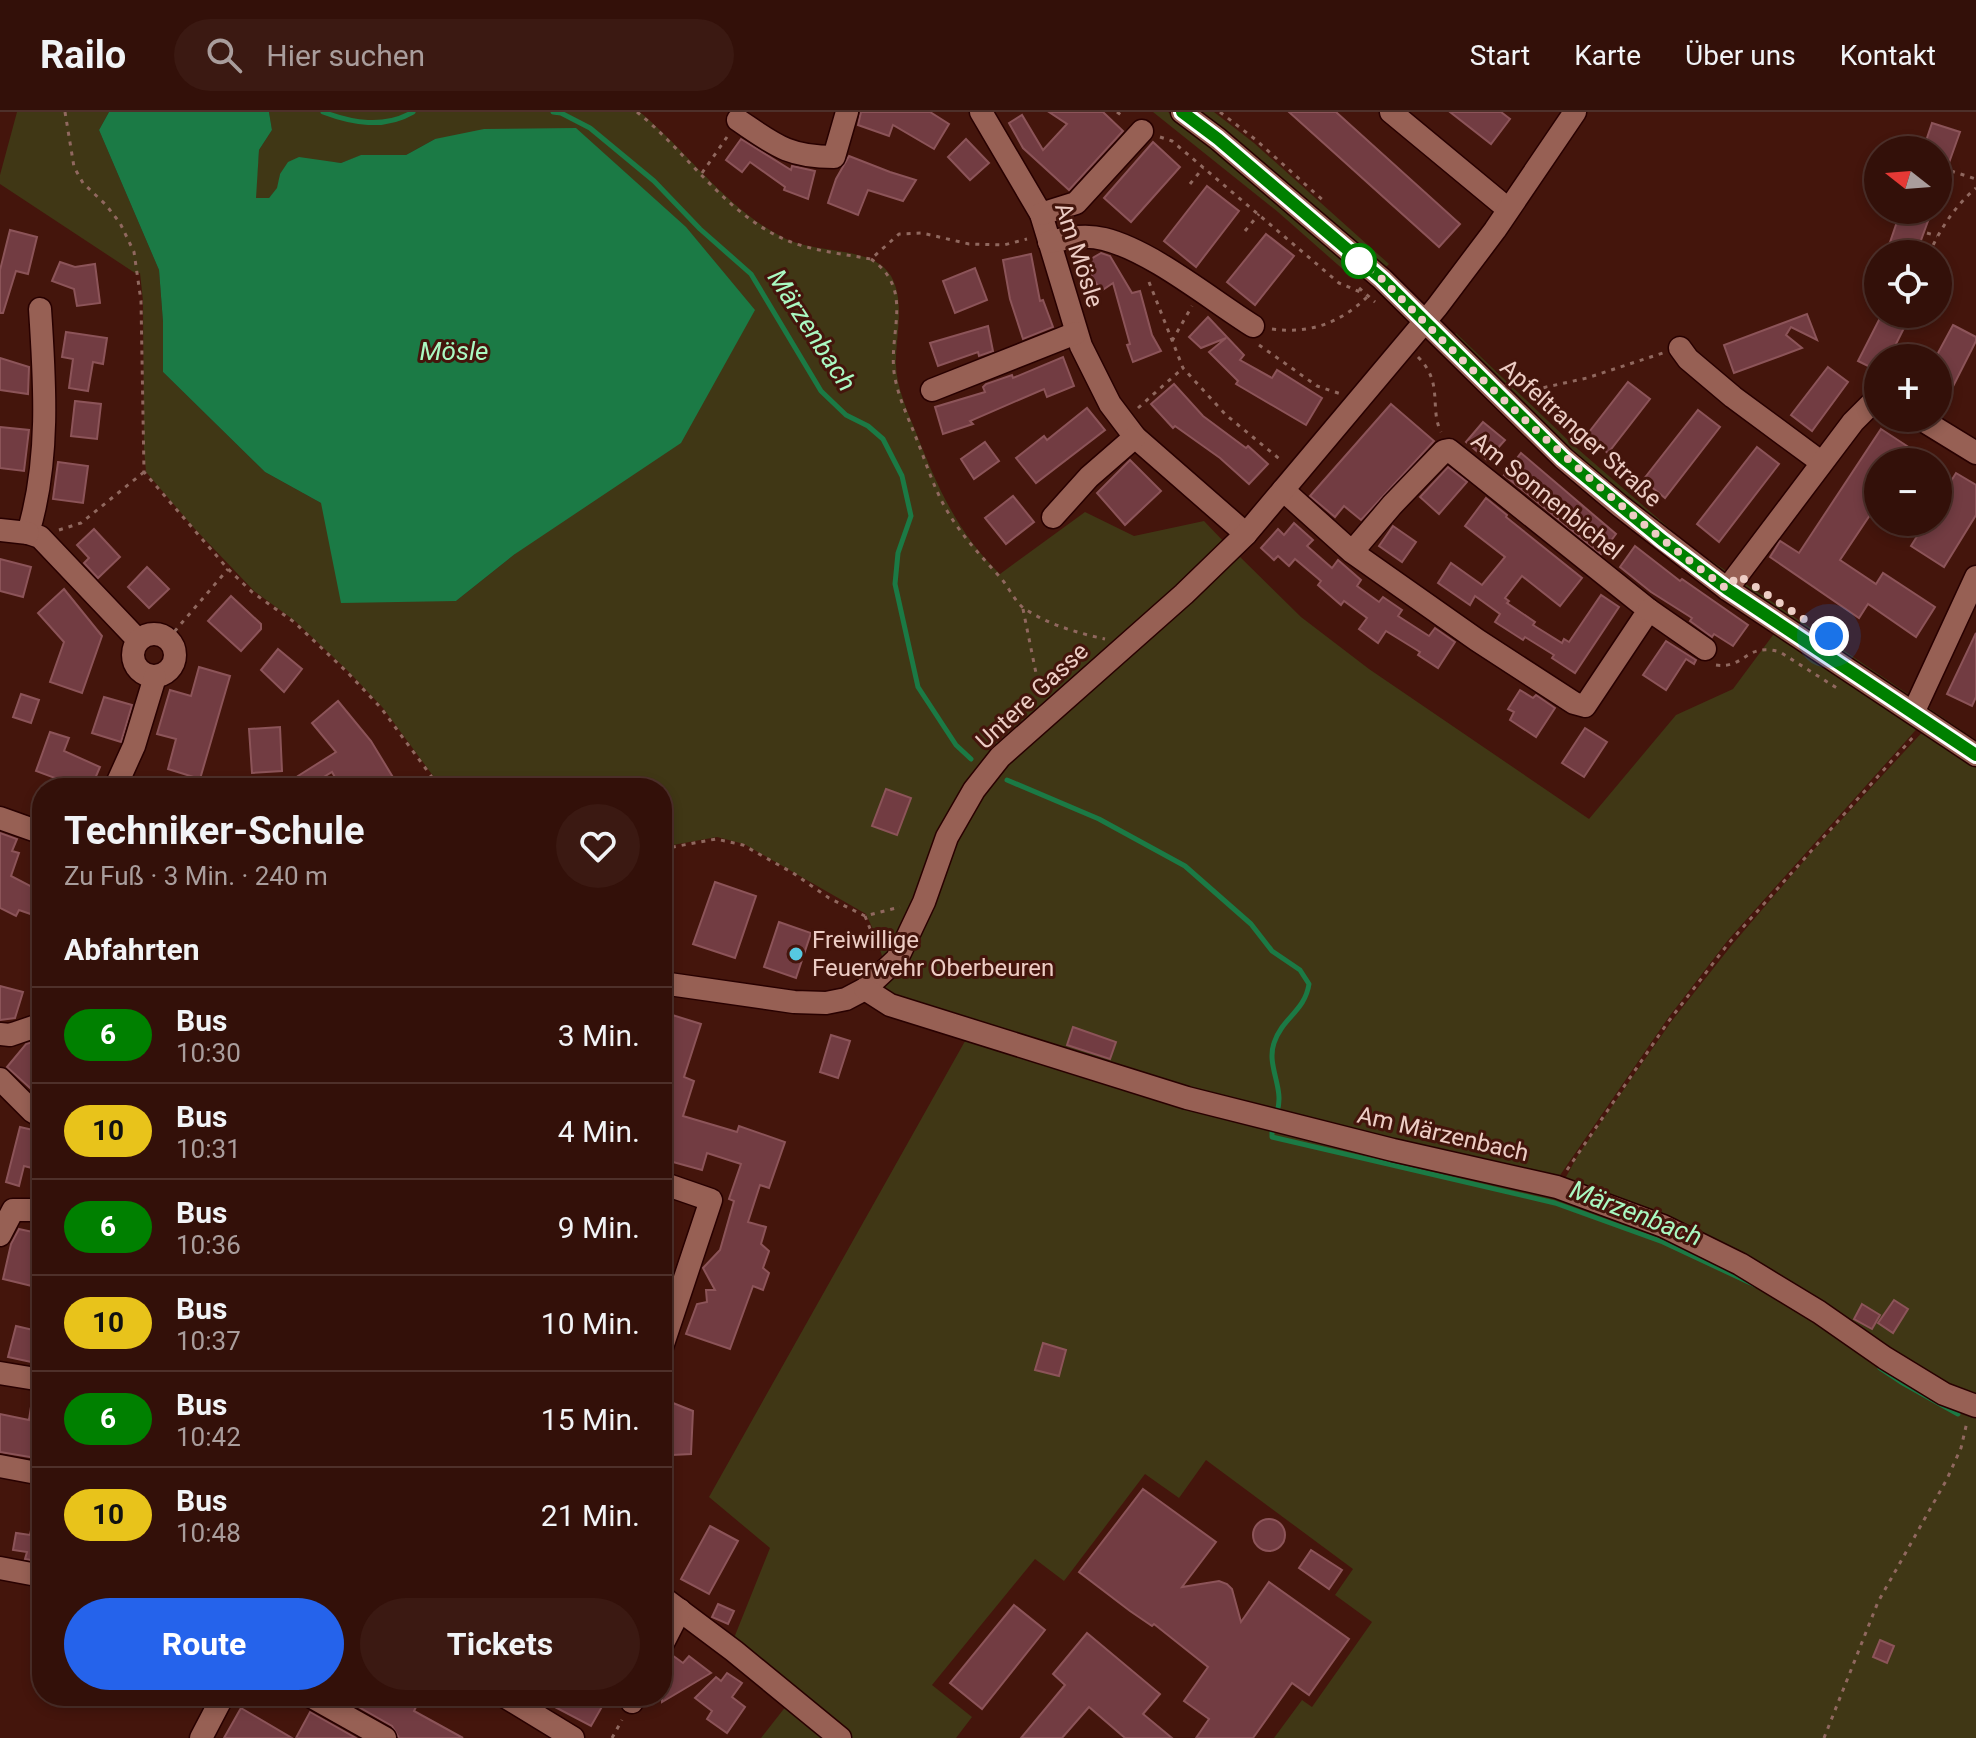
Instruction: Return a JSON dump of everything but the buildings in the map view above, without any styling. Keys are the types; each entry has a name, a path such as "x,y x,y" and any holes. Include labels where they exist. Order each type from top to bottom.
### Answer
{"street":[{"path":"738,120 782,150 812,157 834,157 847,112"},
{"name":"Am Mösle","path":"981,112 1046,230 1076,333 1110,404 1129,430 1246,534"},
{"name":"Apfeltranger Straße","path":"1182,112 1382,279 1563,458 1684,557 1976,755"},
{"path":"1391,112 1508,209"},
{"name":"Untere Gasse","path":"672,984 794,1002 826,1003 846,999 865,989 897,959 924,902 947,837 974,790 1000,757 1184,594 1246,534 1424,323 1575,112"},
{"path":"1046,230 1076,203 1142,131"},
{"path":"1046,230 1104,239 1137,252 1253,326"},
{"path":"34,535 46,399 40,309"},
{"name":"Am Mösle","path":"932,390 1076,333"},
{"path":"1680,348 1688,359 1733,397 1821,462"},
{"path":"1727,589 1821,462 1864,411"},
{"path":"1053,517 1129,430"},
{"path":"1942,432 1976,453"},
{"name":"Am Sonnenbichel","path":"1352,552 1392,505 1444,451 1449,450 1649,610 1705,649"},
{"path":"1291,481 1352,552 1477,640 1574,703 1585,706 1649,610"},
{"path":"0,530 34,535 138,640"},
{"path":"1921,716 1976,577"},
{"path":"150,634 168,639 175,652 173,666 155,677 141,673 132,654 138,640 150,634"},
{"path":"120,778 134,746 155,677"},
{"path":"0,818 32,829"},
{"name":"Am Märzenbach","path":"865,989 890,1005 1187,1098 1557,1187 1663,1226 1740,1264 1944,1394 1974,1406"},
{"path":"0,1034 10,1035 32,1027"},
{"path":"0,1079 32,1111"},
{"path":"672,1186 711,1200 672,1317"},
{"path":"0,1235 13,1210 32,1210"},
{"path":"0,1373 32,1378"},
{"path":"0,1466 32,1472"},
{"path":"0,1568 32,1574"},
{"path":"672,1604 840,1738"},
{"path":"201,1738 218,1706"},
{"path":"328,1706 385,1738"},
{"path":"520,1706 573,1738"}],"path":[{"path":"65,112 74,167 83,183 120,223 134,252 141,301 144,472 228,569 252,592 294,622 381,708 433,778"},
{"path":"637,112 743,214 786,240 871,259 882,266 897,301 894,369 898,389 934,485 948,513 980,558 999,576 1022,608 1038,683 1036,724"},
{"path":"1117,112 1142,131 1172,141 1339,283 1368,296 1332,323 1310,329 1282,330 1253,326 1259,345 1280,363 1317,386 1359,400"},
{"path":"1220,112 1326,203"},
{"path":"702,173 738,120"},
{"path":"1190,184 1203,167"},
{"path":"1952,171 1976,179"},
{"path":"1935,240 1963,199 1976,188"},
{"path":"1245,231 1259,214"},
{"path":"871,259 899,234 922,233 969,244 1004,245 1046,230"},
{"path":"1927,233 1937,236"},
{"path":"1339,283 1346,276"},
{"path":"1148,281 1183,368 1291,481"},
{"path":"1172,341 1200,292"},
{"path":"1406,345 1424,362 1434,384 1437,423 1449,450"},
{"path":"1531,403 1520,393 1587,378 1680,348"},
{"path":"1129,430 1183,368"},
{"path":"34,535 81,523 144,472"},
{"path":"168,639 228,569"},
{"path":"1022,608 1073,631 1127,644"},
{"path":"1705,649 1705,659 1727,667 1762,648 1780,652 1849,696"},
{"path":"1557,1187 1575,1155 1668,1022 1728,944 1921,716"},
{"path":"672,847 716,839 743,845 793,873 829,898 865,916 875,936 883,972"},
{"path":"865,916 924,902"},
{"path":"1824,1738 1878,1602 1947,1479 1974,1406"}],"shaded area":[{"path":"17,112 109,112 99,130 159,270 163,372 265,472 321,503 456,601 515,554 435,139 406,155 362,155 341,163 321,161 280,174 278,188 269,198 255,198 259,150 272,130 269,112 640,112 727,197 765,227 799,244 872,260 883,266 891,276 899,309 896,355 900,391 949,507 972,542 1000,574 1085,512 1134,536 1204,521 1226,544 994,754 885,966 866,914 744,844 717,837 672,845 672,778 435,778 383,708 295,621 254,591 146,472 140,273 135,273 0,184"},
{"path":"1153,112 1172,115 1352,265 1346,272 1278,212"},
{"path":"1197,112 1214,112 1254,143 1389,264 1384,269"},
{"path":"1456,333 1572,444 1691,547 1976,740 1976,749 1734,584 1568,451 1450,340"},
{"path":"1234,551 1301,617 1369,669 1589,819 1676,715 1733,689 1776,631 1922,723 1728,940 1668,1018 1554,1184 1283,1119 871,989 977,792"},
{"path":"1927,727 1976,762 1976,1404 1820,1311 1561,1186 1578,1155 1671,1022 1731,946 1809,855"},
{"path":"969,1034 1556,1190 1661,1229 1976,1410 1976,1738 1274,1738 1302,1700 1312,1707 1372,1622 1335,1595 1353,1569 1206,1460 1179,1498 1145,1474 1064,1581 1035,1559 932,1685 972,1717 956,1738 848,1738 732,1643 770,1548 709,1497"},
{"path":"790,1701 835,1738 761,1738"}],"water":[{"name":"Mösle","path":"109,112 269,112 272,130 259,150 256,198 269,198 277,188 280,174 288,162 299,157 341,163 361,155 406,155 435,139 484,129 576,128 686,227 755,310 681,443 515,554 456,601 341,603 321,503 265,472 163,372 159,270 99,130"}],"waterway":[{"name":"Märzenbach","path":"323,112 368,122 391,121 413,112"},
{"name":"Märzenbach","path":"553,112 590,128 654,181 700,229 751,274 821,391 846,415 868,426 883,439 902,476 911,516 898,553 895,584 918,687 956,745 971,759"},
{"name":"Märzenbach","path":"1007,780 1099,819 1185,866 1251,924 1272,951 1300,970 1309,984 1307,993 1282,1027 1272,1052 1279,1094 1277,1112"},
{"name":"Märzenbach","path":"1272,1130 1272,1137 1555,1203 1663,1242 1755,1285"},
{"name":"Märzenbach","path":"1880,1368 1958,1414"}],"bus line":[{"name":"6","path":"1182,112 1382,279 1563,458 1620,506 1727,589 1976,755"}],"place":[{"name":"Freiwillige Feuerwehr Oberbeuren","path":"796,954"}],"route":[{"path":"1359,261 1382,279 1563,458 1620,506 1727,589 1738,575 1829,636"}]}
